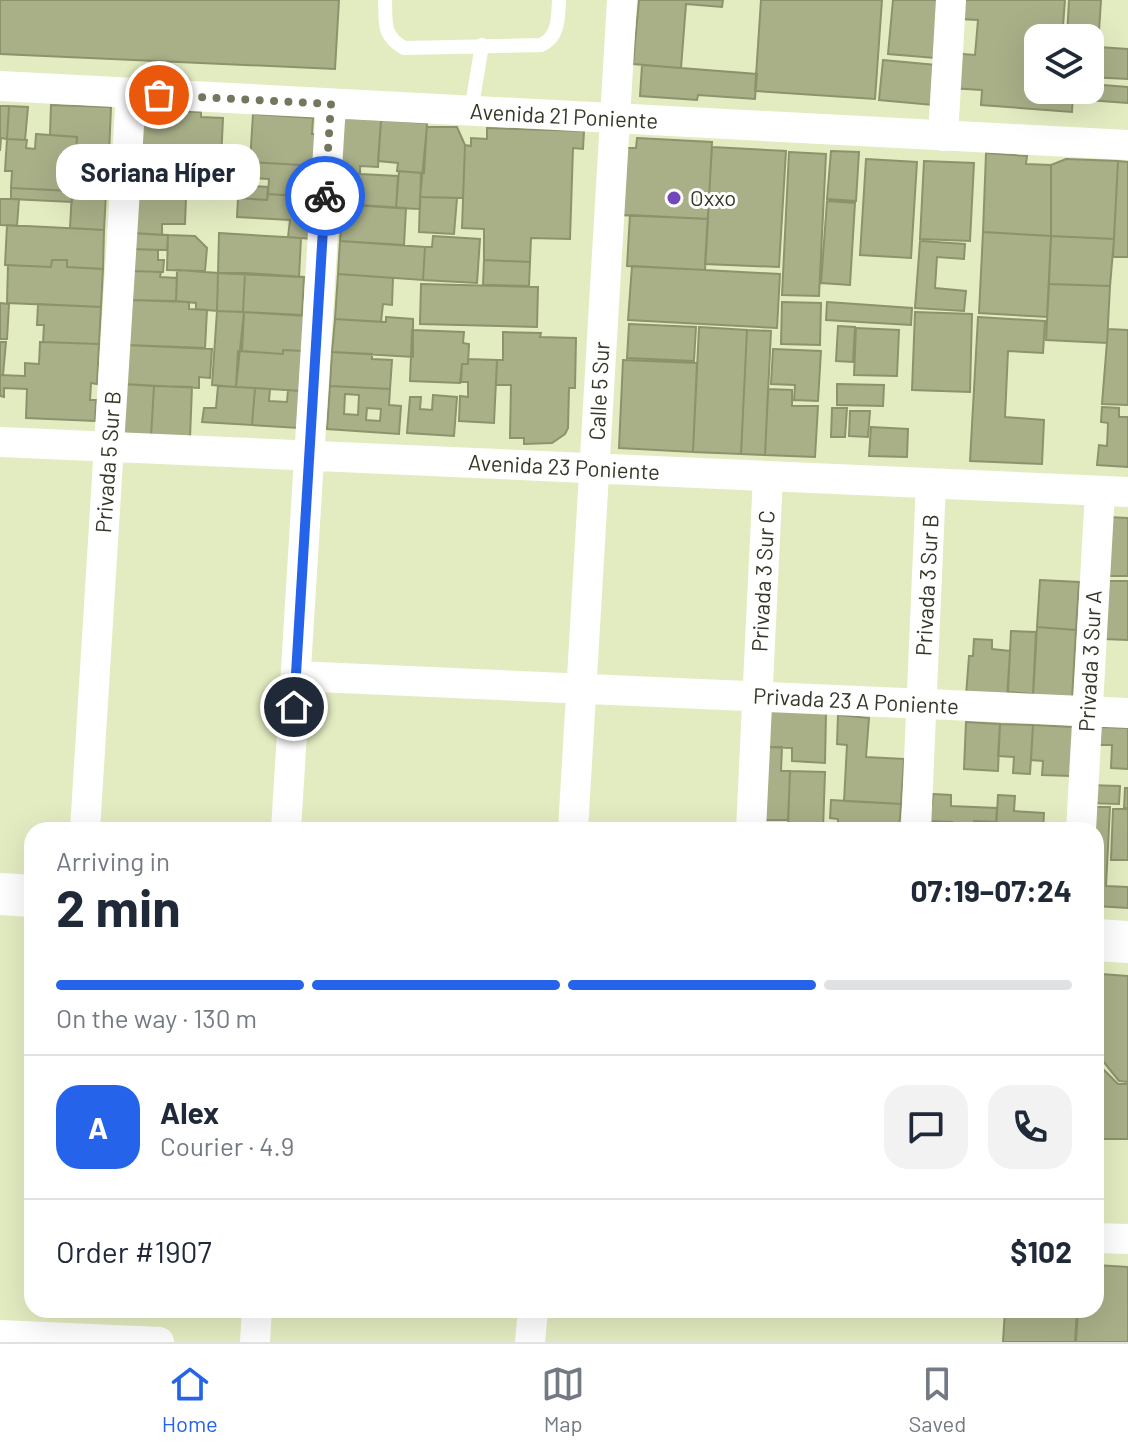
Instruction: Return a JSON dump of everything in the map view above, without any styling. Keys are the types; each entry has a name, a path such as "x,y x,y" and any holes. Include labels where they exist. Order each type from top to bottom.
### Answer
{"main road":[{"path":"0,894 24,896"},
{"path":"1104,940 1128,942"}],"street":[{"path":"943,136 951,0"},
{"name":"Calle 5 Sur","path":"574,822 621,1"},
{"name":"Avenida 21 Poniente","path":"0,86 1128,145"},
{"name":"Privada 5 Sur B","path":"86,822 131,93"},
{"path":"287,822 331,104"},
{"name":"Avenida 23 Poniente","path":"0,442 1114,492"},
{"name":"Privada 3 Sur C","path":"751,822 768,476"},
{"name":"Privada 3 Sur B","path":"916,822 931,483"},
{"name":"Privada 3 Sur A","path":"1081,822 1087,711 1114,492"},
{"name":"Privada 23 A Poniente","path":"296,676 1128,713"},
{"path":"1104,1238 1128,1239"},
{"path":"255,1342 256,1318"},
{"path":"530,1342 532,1318"},
{"path":"0,1335 55,1324 159,1342"}],"lane":[{"path":"385,0 386,28 392,41 404,48 541,45 555,35 559,0"},
{"path":"471,111 482,45"}],"building":[{"path":"0,0 339,0 335,69 0,54"},
{"path":"639,0 723,0 722,7 686,4 681,68 633,64"},
{"path":"761,0 882,0 875,99 755,91"},
{"path":"893,0 940,0 935,58 888,54"},
{"path":"961,0 1065,0 1063,24 1024,24 1024,104 1072,104 1072,112 981,105 982,90 949,88 951,53 975,55 978,20 959,19"},
{"path":"1069,0 1101,0 1099,24 1068,24"},
{"path":"1104,47 1128,49 1128,79 1104,78"},
{"path":"883,60 936,65 933,105 879,100"},
{"path":"642,65 757,74 755,99 698,95 697,100 640,96"},
{"path":"1104,85 1128,87 1128,103 1104,101"},
{"path":"51,105 111,107 109,154 76,152 77,137 50,135"},
{"path":"0,106 9,106 7,139 1,138 0,151"},
{"path":"9,106 28,107 25,140 7,139"},
{"path":"137,110 201,112 201,117 223,118 221,160 138,157"},
{"path":"253,114 313,118 312,134 319,134 317,166 250,162"},
{"path":"341,118 381,120 378,167 360,166 360,174 332,172"},
{"path":"381,120 427,123 424,173 397,171 398,163 378,161"},
{"path":"427,127 457,127 465,145 463,198 420,197"},
{"path":"487,128 584,131 583,149 573,148 570,239 531,238 530,262 484,260 484,229 462,228 465,145 471,146 471,138 487,139"},
{"path":"36,134 77,137 76,152 109,154 108,169 96,168 95,192 11,188 12,171 5,171 7,139 27,140 26,148 35,149"},
{"path":"637,138 712,142 708,219 619,215 627,148 636,148"},
{"path":"712,147 786,151 779,267 705,264"},
{"path":"831,151 859,152 856,201 827,199"},
{"path":"789,152 826,154 819,296 782,295"},
{"path":"986,153 1027,156 1026,164 1051,165 1051,236 983,232"},
{"path":"135,157 174,159 173,185 162,185 162,195 134,194"},
{"path":"866,159 917,162 911,258 860,255"},
{"path":"1066,159 1118,161 1114,239 1051,236 1051,165"},
{"path":"924,161 974,163 970,241 920,239"},
{"path":"1118,161 1128,162 1128,257 1113,257"},
{"path":"250,162 317,166 315,197 268,194 269,179 249,178"},
{"path":"173,169 205,170 203,198 162,195 162,185 173,185"},
{"path":"209,171 221,172 221,184 268,187 267,200 207,196"},
{"path":"399,171 421,173 420,209 396,208"},
{"path":"341,173 398,176 396,208 338,204"},
{"path":"11,188 72,191 72,202 11,199"},
{"path":"72,191 106,193 104,230 70,228"},
{"path":"134,194 186,197 185,224 162,224 162,235 132,233"},
{"path":"268,194 315,197 312,239 288,237 290,220 237,217 238,198 267,200"},
{"path":"420,197 457,198 454,234 419,232"},
{"path":"0,199 19,199 17,226 0,225"},
{"path":"827,201 855,203 850,285 821,283"},
{"path":"343,204 406,208 404,245 340,241"},
{"path":"630,215 708,219 705,270 627,266"},
{"path":"7,225 104,230 103,269 67,267 67,260 52,260 51,267 5,265"},
{"path":"983,232 1051,236 1047,317 979,313"},
{"path":"132,233 168,235 167,250 131,249"},
{"path":"219,233 301,238 299,277 218,273"},
{"path":"168,235 195,236 207,248 205,271 167,270"},
{"path":"433,236 480,239 477,283 423,280 425,247 432,247"},
{"path":"1051,236 1114,239 1110,286 1049,284"},
{"path":"340,241 425,247 423,280 338,274"},
{"path":"920,241 965,244 964,259 937,257 935,288 966,291 964,311 915,308"},
{"path":"131,249 158,250 158,260 164,260 163,272 130,271"},
{"path":"52,260 67,260 67,267 103,269 101,307 7,303 8,265 51,267"},
{"path":"484,260 530,262 529,286 483,285"},
{"path":"632,266 780,274 777,328 628,320"},
{"path":"177,270 218,273 217,311 196,309 196,303 176,301"},
{"path":"130,271 161,272 160,277 177,278 176,301 129,300"},
{"path":"218,273 245,273 243,312 217,311"},
{"path":"245,273 304,277 302,315 243,312"},
{"path":"338,274 393,278 392,305 383,304 381,322 335,319"},
{"path":"421,284 538,287 537,327 420,324"},
{"path":"1049,284 1110,286 1107,343 1046,340"},
{"path":"129,300 189,302 189,309 207,310 205,348 127,345"},
{"path":"782,302 821,303 820,345 781,344"},
{"path":"827,302 912,308 911,325 826,320"},
{"path":"0,303 9,304 7,339 0,339"},
{"path":"38,304 101,307 99,344 43,342 44,325 37,325"},
{"path":"217,311 244,312 236,387 212,385"},
{"path":"244,312 307,316 304,351 283,350 283,354 242,351"},
{"path":"915,312 972,314 970,392 912,390"},
{"path":"386,317 413,319 413,357 332,352 335,319 386,322"},
{"path":"978,317 1045,321 1043,353 1008,351 1005,417 1044,420 1042,464 970,461"},
{"path":"629,324 696,327 694,361 627,358"},
{"path":"838,326 855,327 853,362 836,361"},
{"path":"699,327 747,330 741,454 693,452"},
{"path":"856,328 899,330 897,376 854,375"},
{"path":"1108,329 1128,330 1128,405 1102,404"},
{"path":"412,330 464,332 463,343 469,344 468,364 462,364 460,383 410,381"},
{"path":"747,330 771,331 765,455 741,454"},
{"path":"503,332 576,338 575,388 569,388 568,428 552,443 524,444 524,438 510,438 511,385 496,385 497,360 503,360"},
{"path":"0,342 6,342 3,375 0,375"},
{"path":"40,342 99,344 97,384 91,383 90,400 96,400 95,421 26,418 27,389 4,388 4,397 0,396 0,375 25,376 25,363 39,364"},
{"path":"127,345 212,349 210,378 199,377 199,388 122,384"},
{"path":"773,349 821,351 818,401 794,400 795,385 771,384"},
{"path":"283,350 304,351 301,391 236,387 238,351 283,354"},
{"path":"332,352 372,354 372,359 392,360 390,389 330,386"},
{"path":"468,359 497,360 494,423 459,421 460,396 468,397 468,382 461,382 462,364 468,364"},
{"path":"623,360 697,363 693,452 619,448"},
{"path":"122,384 154,386 151,437 120,435"},
{"path":"837,384 884,385 883,406 837,405"},
{"path":"154,386 192,387 190,438 151,437"},
{"path":"218,386 255,388 252,425 202,422 204,408 216,408"},
{"path":"330,386 390,389 389,405 401,406 399,434 327,429","holes":["345,394 359,395 358,415 344,414","367,408 381,409 380,421 366,420"]},
{"path":"255,388 270,389 269,401 287,402 288,390 301,391 299,428 252,425"},
{"path":"768,389 792,390 792,406 818,406 815,457 765,455"},
{"path":"433,395 457,397 454,436 407,433 410,397 421,397 420,409 432,410"},
{"path":"1102,407 1119,408 1119,417 1128,417 1128,467 1097,465 1099,445 1107,446 1108,423 1101,422"},
{"path":"832,408 847,408 845,437 831,437"},
{"path":"850,411 870,411 868,437 849,436"},
{"path":"871,427 908,429 907,457 869,456"},
{"path":"1107,517 1128,518 1128,576 1104,576"},
{"path":"1040,580 1079,582 1076,630 1037,627"},
{"path":"1107,581 1128,581 1128,640 1104,639"},
{"path":"1037,627 1076,630 1072,699 1033,697"},
{"path":"1011,631 1036,632 1033,694 1008,692"},
{"path":"974,639 992,640 992,649 1010,651 1007,699 966,696 969,656 973,656"},
{"path":"767,710 826,712 825,763 792,761 792,748 765,747"},
{"path":"838,715 869,718 866,757 904,759 901,804 844,801 847,745 837,744"},
{"path":"966,722 1000,724 998,771 964,769"},
{"path":"1000,724 1033,725 1030,774 1013,773 1014,757 998,756"},
{"path":"1033,725 1073,727 1071,776 1042,775 1043,761 1031,760"},
{"path":"1098,727 1128,728 1128,769 1111,768 1112,745 1097,745"},
{"path":"765,747 782,747 781,771 790,771 788,820 763,820"},
{"path":"790,771 825,772 823,822 788,822"},
{"path":"1087,785 1120,786 1119,804 1086,803"},
{"path":"1125,788 1128,788 1128,808 1124,808"},
{"path":"933,794 951,795 951,806 997,808 996,822 928,821 928,805 932,805"},
{"path":"998,795 1015,796 1014,811 1044,813 1043,822 996,822"},
{"path":"831,800 901,804 900,822 838,822 838,819 830,818"},
{"path":"1087,807 1110,807 1106,886 1128,887 1128,908 1104,906 1104,822 1093,822"},
{"path":"1113,809 1128,809 1128,860 1111,860"},
{"path":"1104,974 1128,976 1128,1082 1119,1081 1104,1062"},
{"path":"1104,1070 1118,1084 1128,1084 1128,1139 1104,1139"},
{"path":"1104,1266 1128,1267 1128,1342 1076,1342 1078,1318 1104,1318"},
{"path":"1004,1318 1076,1318 1075,1342 1003,1342"}],"way so far":[{"path":"159,95 331,104 325,196"}],"place":[{"name":"Soriana Híper","path":"159,95"},
{"name":"Oxxo","path":"674,198"}],"route":[{"path":"294,707 325,196"}]}
